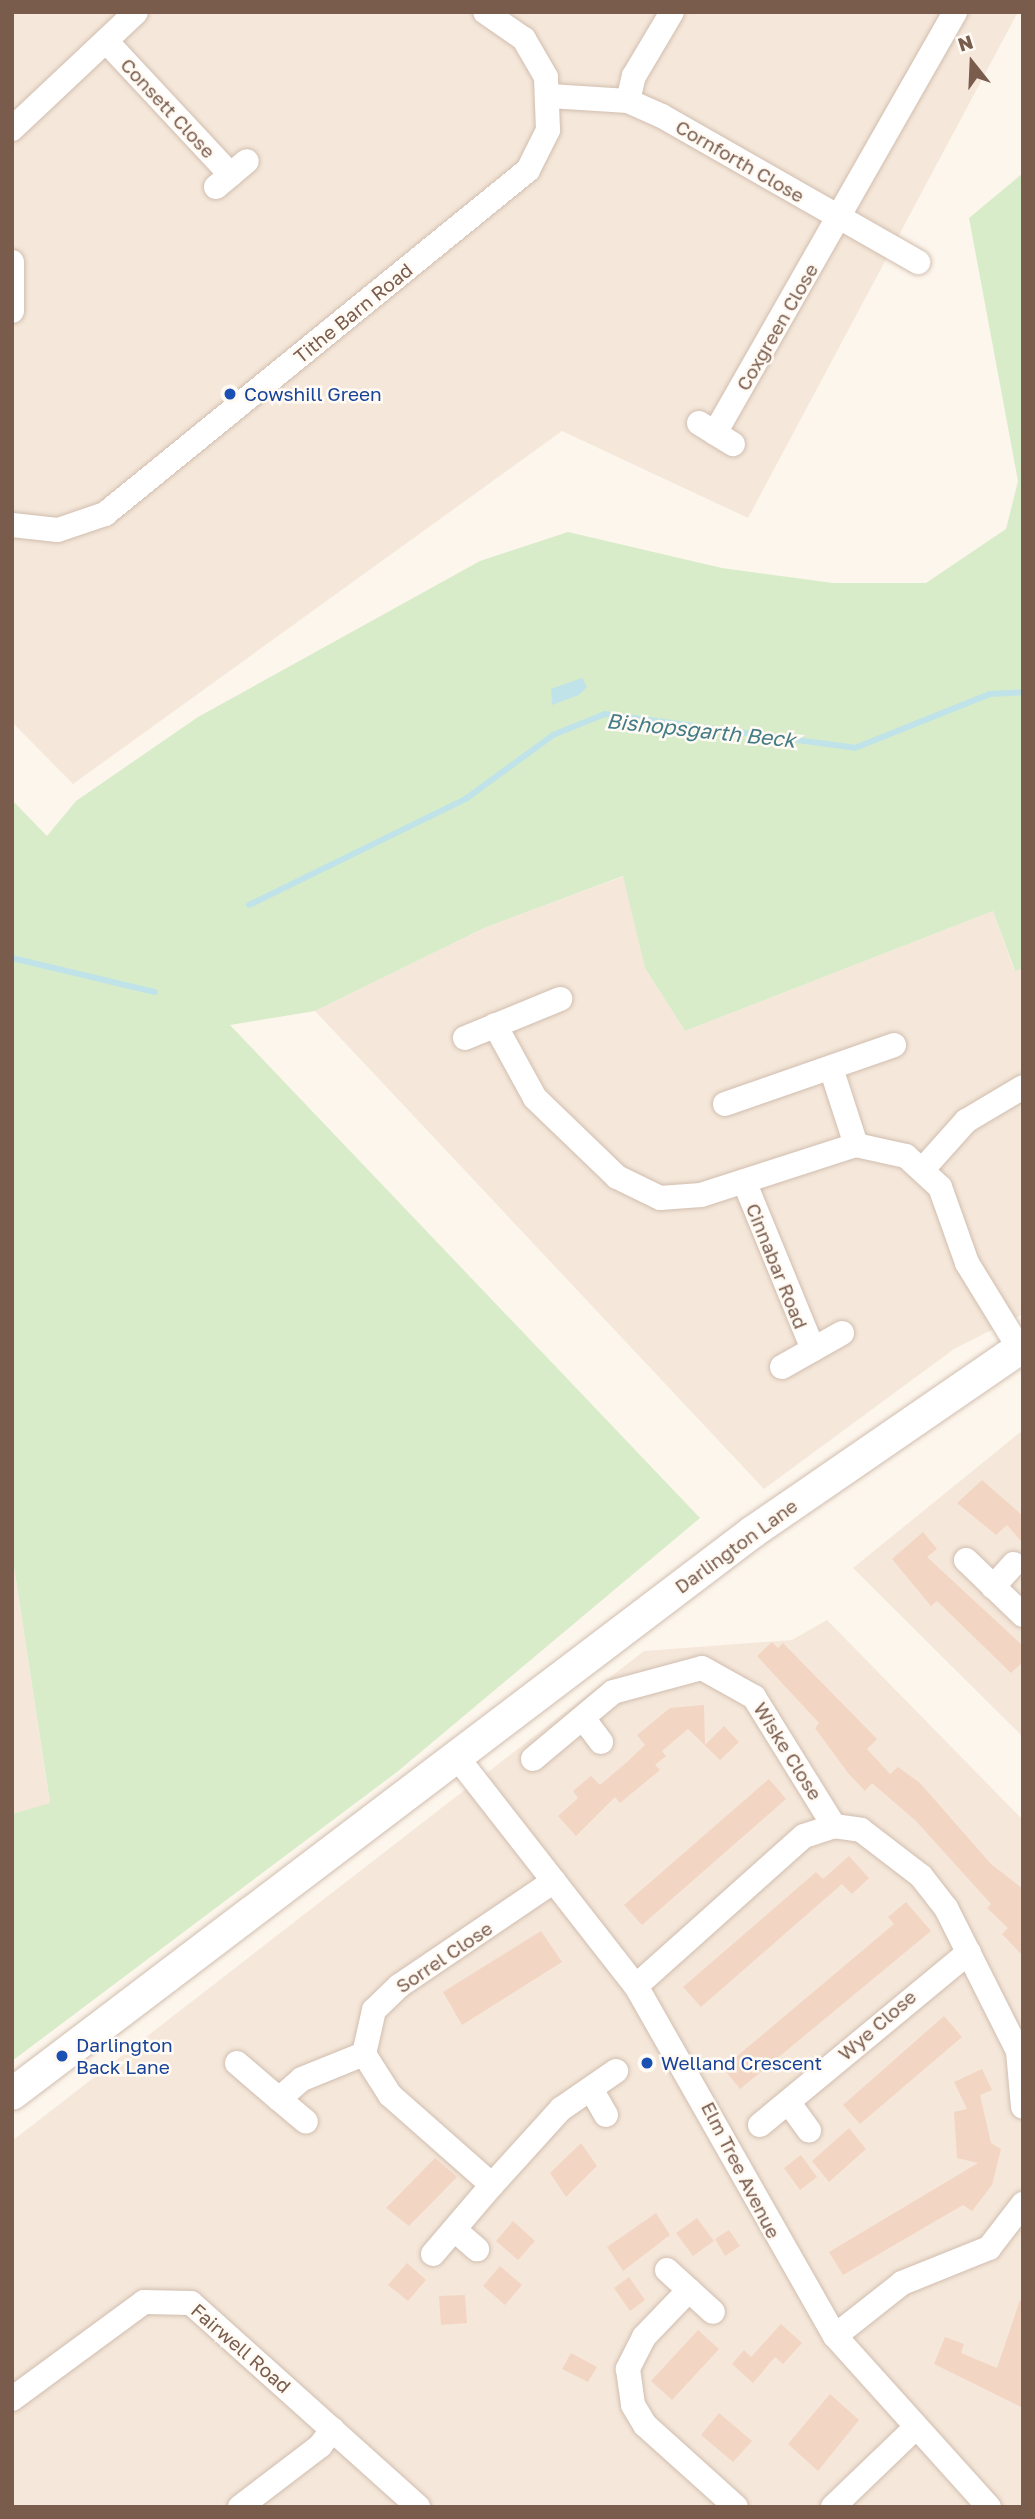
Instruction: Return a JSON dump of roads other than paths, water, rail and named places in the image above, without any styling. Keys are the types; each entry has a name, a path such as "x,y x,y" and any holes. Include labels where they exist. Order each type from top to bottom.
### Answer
{"street":[{"path":"12,129 136,12"},
{"path":"485,12 524,39 550,96"},
{"path":"628,101 634,76 672,12"},
{"name":"Coxgreen Close","path":"716,434 955,12"},
{"name":"Consett Close","path":"106,41 231,175"},
{"name":"Cornforth Close","path":"550,96 628,101 918,262"},
{"name":"Tithe Barn Road","path":"12,525 58,530 105,514 511,186 540,151 550,96"},
{"path":"12,262 12,311"},
{"path":"465,1038 560,999"},
{"path":"495,1025 535,1098 617,1177 660,1198 682,1199 856,1145 906,1156 924,1168 951,1208 967,1263 1021,1347"},
{"path":"725,1104 832,1072 894,1045"},
{"path":"832,1072 856,1145"},
{"path":"924,1168 966,1121 1023,1087"},
{"name":"Cinnabar Road","path":"744,1181 813,1349"},
{"name":"Cinnabar Road","path":"782,1367 842,1333"},
{"name":"Darlington Lane","path":"456,1756 870,1446 1021,1347"},
{"path":"966,1560 1023,1615"},
{"path":"993,1587 1014,1564"},
{"name":"Wiske Close","path":"533,1759 613,1692 660,1675 702,1668 728,1677 763,1709 834,1826"},
{"path":"583,1718 601,1742"},
{"path":"12,2094 456,1756"},
{"name":"Elm Tree Avenue","path":"456,1756 636,1986 835,2336 913,2430 989,2507"},
{"path":"636,1986 804,1836 834,1826 861,1830 921,1876 969,1952 1021,2051 1023,2107"},
{"name":"Sorrel Close","path":"364,2054 373,2010 399,1986 554,1881"},
{"name":"Wye Close","path":"760,2125 969,1952"},
{"path":"279,2099 302,2079 364,2054 390,2095 492,2185"},
{"path":"237,2063 306,2122"},
{"path":"433,2254 561,2109 616,2071"},
{"path":"590,2090 606,2115"},
{"path":"789,2103 809,2131"},
{"path":"835,2336 902,2283 989,2248 1023,2204"},
{"path":"456,2231 477,2249"},
{"path":"667,2270 713,2312"},
{"path":"689,2290 644,2337 628,2369 633,2405 645,2425 736,2507"},
{"name":"Fairwell Road","path":"12,2399 144,2302 170,2298 191,2303 418,2507"},
{"path":"240,2507 320,2446 333,2429"},
{"path":"833,2507 913,2430"}],"water":[{"path":"582,678 587,687 579,695 552,705 551,689"}],"waterway":[{"name":"Bishopsgarth Beck","path":"249,905 467,798 553,735 605,714 855,748 990,694 1023,692"},
{"name":"Bishopsgarth Beck","path":"12,958 155,992"}],"place":[{"name":"Cowshill Green","path":"230,394"},
{"name":"Darlington Back Lane","path":"62,2056"},
{"name":"Welland Crescent","path":"647,2063"}]}
